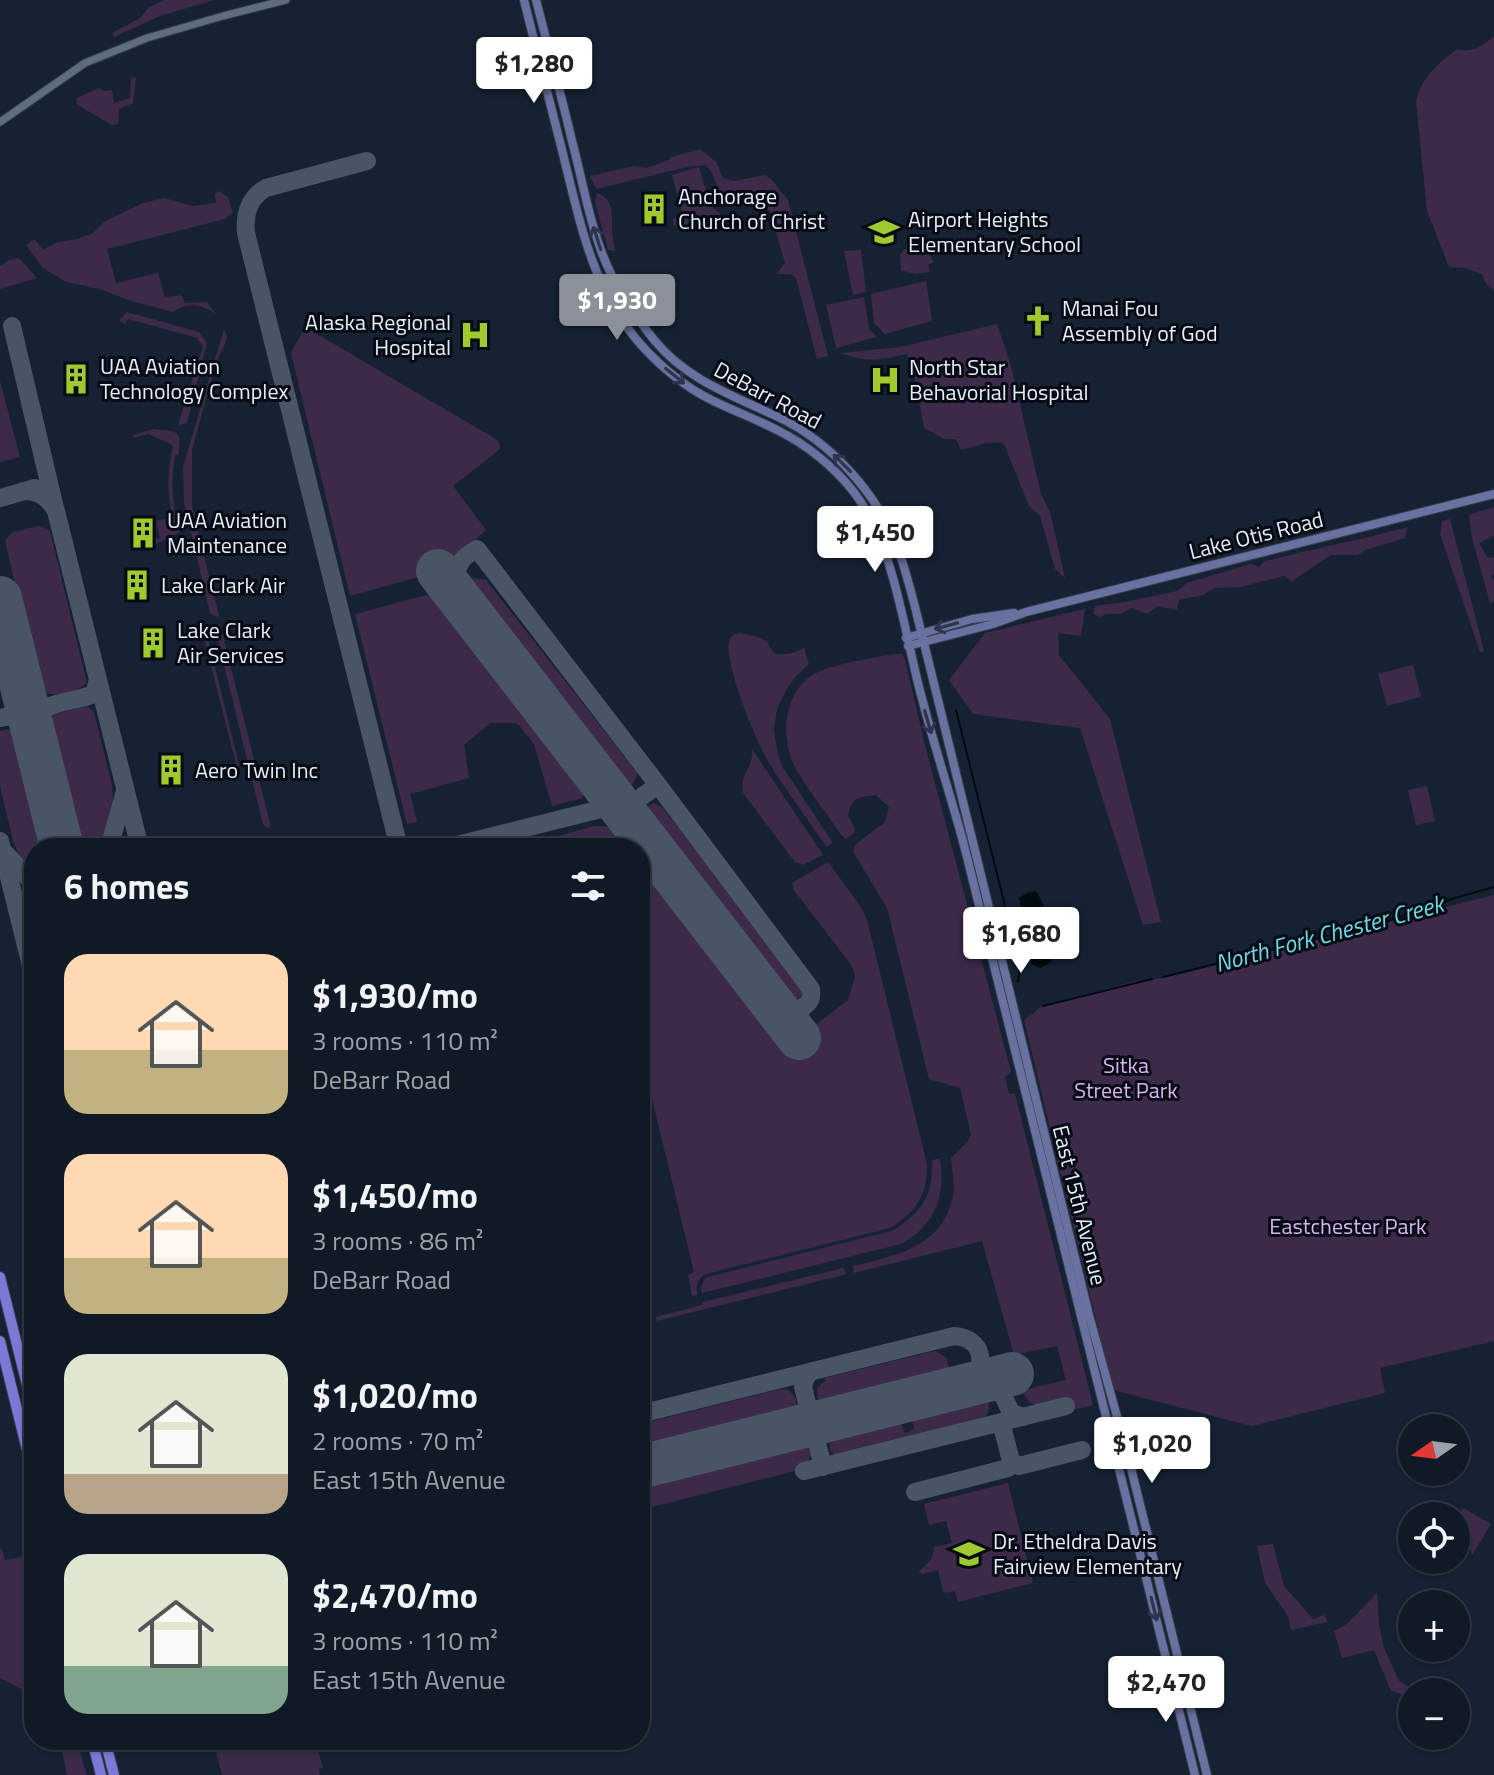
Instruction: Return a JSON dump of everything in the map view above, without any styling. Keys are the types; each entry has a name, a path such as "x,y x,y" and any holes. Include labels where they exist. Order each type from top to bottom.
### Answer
{"highway":[{"path":"0,1277 24,1373"},
{"path":"0,1341 24,1438"},
{"path":"95,1750 101,1775"},
{"path":"108,1750 114,1775"}],"main road":[{"name":"DeBarr Road","path":"524,0 588,252 608,299 635,338 681,381 805,446 854,492 884,548 907,642"},
{"name":"DeBarr Road","path":"536,0 594,228 621,293 656,342 686,369 723,392 793,425 849,469 875,506 897,546 924,643"},
{"name":"Lake Otis Road","path":"907,642 924,643 1026,612 1494,494"},
{"name":"Lake Otis Road","path":"907,642 921,633 972,619 1026,612"},
{"name":"East 15th Avenue","path":"907,642 966,853 1195,1775"},
{"name":"East 15th Avenue","path":"924,643 1089,1315 1129,1460 1207,1775"}],"street":[{"path":"0,122 85,63 147,38 286,0"}],"green space":[{"path":"165,0 214,0 160,16 114,37 112,33 140,18 149,7"},
{"path":"1494,36 1494,291 1482,274 1449,267 1427,211 1416,101 1427,77 1443,60 1457,49 1473,49"},
{"path":"131,77 136,78 133,103 119,109 118,124 112,125 76,104 77,98 99,88 112,90 114,103 130,98"},
{"path":"700,149 716,162 723,178 734,181 765,175 788,200 828,356 817,359 796,278 790,274 776,274 785,263 770,211 725,204 711,171 705,165 596,189 590,176 634,166 646,168"},
{"path":"699,167 710,205 720,214 723,222 692,230 689,224 678,227 673,219 683,216 672,175"},
{"path":"218,191 228,197 233,212 225,219 107,249 116,283 158,273 165,297 181,295 185,303 207,302 216,314 194,305 173,312 100,289 66,282 43,268 26,245 35,239 43,250 56,243 77,239 143,203 164,198 193,206 216,203 215,194"},
{"path":"597,193 607,199 611,208 615,251 608,250 595,202"},
{"path":"912,242 923,244 934,262 928,265 930,272 915,274 901,270 900,254"},
{"path":"861,250 866,292 853,295 844,251"},
{"path":"19,258 37,278 0,289 0,266"},
{"path":"926,281 932,321 885,334 874,323 871,294"},
{"path":"864,297 869,329 877,337 836,348 826,305"},
{"path":"127,312 199,332 207,343 187,423 178,425 203,346 197,338 128,319 125,324 119,321"},
{"path":"997,324 1011,366 1041,494 1050,512 1065,578 1055,569 1040,516 1029,506 1004,444 986,443 961,450 956,439 945,439 924,428 907,354 874,360 841,353 900,347"},
{"path":"305,327 499,442 500,449 453,486 486,530 447,566 350,596 291,353"},
{"path":"224,329 226,342 215,365 192,450 192,507 219,616 216,617 210,613 184,503 183,467"},
{"path":"0,381 20,457 0,462"},
{"path":"153,429 172,431 178,436 172,484 180,532 154,545 152,540 160,538 156,521 173,517 168,481 173,445 148,434 133,438 133,435"},
{"path":"1494,507 1494,536 1479,543 1488,558 1494,557 1494,573 1491,576 1494,601 1490,603 1472,538 1469,515"},
{"path":"1450,519 1484,651 1480,652 1440,534 1442,521"},
{"path":"38,526 50,531 87,683 64,694 40,690 5,541 11,533"},
{"path":"1408,527 1405,538 1358,555 1331,555 1292,581 1284,576 1241,587 1214,588 1203,595 1179,600 1177,610 1158,606 1147,614 1132,608 1120,614 1101,617 1093,614 1095,606 1177,591 1187,583 1250,564 1260,567 1263,562"},
{"path":"470,578 486,580 638,774 632,785 625,787 618,784 473,597"},
{"path":"434,593 585,781 582,798 552,806 534,744 517,723 490,723 464,745 469,778 410,794 417,822 407,824 355,614"},
{"path":"1085,609 1081,636 1058,633 1059,655 1110,719 1161,922 1143,925 1080,728 973,714 949,680 985,633"},
{"path":"220,624 271,827 266,828 263,824 215,629"},
{"path":"740,633 763,639 777,654 805,648 809,664 785,692 777,709 774,729 782,766 831,840 828,846 780,780 755,734 730,663 730,639"},
{"path":"204,638 208,638 239,765 237,768"},
{"path":"902,654 905,660 1011,1072 1005,1077 1009,1094 1015,1094 1093,1405 1072,1410 1069,1398 1043,1405 1027,1399 1024,1390 1066,1380 1057,1346 1014,1355 982,1241 854,1273 853,1266 900,1253 928,1238 939,1227 948,1213 953,1196 951,1158 971,1135 960,1088 929,1079 887,908 854,853 856,844 885,822 889,807 876,795 857,799 848,816 855,828 854,833 846,839 801,778 787,743 791,702 806,680 835,666"},
{"path":"1413,665 1421,697 1387,706 1378,674"},
{"path":"87,706 94,712 112,785 113,799 103,838 79,838 50,721 55,714"},
{"path":"11,729 16,734 40,838 24,838 24,860 13,841 0,786 0,731"},
{"path":"752,749 823,855 803,865 795,862 743,793 743,780"},
{"path":"1427,786 1435,821 1416,825 1408,790"},
{"path":"653,803 662,807 802,982 804,994 794,1000 787,997 645,819 646,810"},
{"path":"594,826 608,827 625,838 552,838"},
{"path":"828,862 867,920 927,1164 923,1194 913,1209 890,1228 705,1274 698,1283 697,1295 692,1296 688,1275 694,1272 650,1090 650,870 788,1046 848,1000 855,977 852,966 793,889 792,883"},
{"name":"Eastchester Park","path":"1494,895 1494,1341 1380,1368 1385,1393 1252,1426 1113,1390 1024,1020 1040,1007 1136,981 1140,983 1188,972"},
{"path":"940,1159 941,1185 936,1209 913,1237 901,1244 702,1293 704,1280 708,1277 892,1231 911,1218 923,1203 930,1185 932,1161"},
{"path":"843,1268 847,1274 657,1321 656,1317 702,1305 703,1302"},
{"path":"935,1351 946,1357 949,1367 945,1375 939,1378 828,1406 818,1400 817,1388 825,1378"},
{"path":"781,1389 789,1390 796,1399 796,1409 789,1416 650,1450 650,1422"},
{"path":"986,1398 989,1406 984,1418 835,1455 831,1452 829,1443 837,1433 898,1417 906,1433 914,1429 911,1415"},
{"path":"795,1443 807,1446 811,1455 803,1469 650,1507 650,1479"},
{"path":"1008,1483 1033,1583 958,1602 955,1591 943,1591 938,1570 919,1572 932,1558 934,1547 952,1543 946,1521 929,1525 924,1504"},
{"path":"1470,1512 1491,1524 1472,1555 1470,1548"},
{"path":"1273,1544 1284,1586 1313,1619 1324,1615 1328,1622 1291,1630 1288,1616 1265,1583 1257,1546"},
{"path":"2,1549 5,1560 24,1556 24,1690 0,1678"},
{"path":"1377,1593 1379,1625 1384,1648 1398,1679 1398,1694 1391,1691 1374,1650 1342,1658 1334,1631 1347,1624"},
{"path":"62,1750 79,1750 87,1775 67,1775"},
{"path":"216,1750 318,1750 323,1768 319,1769 320,1775 222,1775"}],"shaded area":[{"path":"1036,891 1050,922 1056,949 1053,960 1040,968 1032,964 1019,898"}],"waterway":[{"name":"North Fork Chester Creek","path":"956,710 1020,966 1018,982"},
{"name":"North Fork Chester Creek","path":"1163,977 1388,921 1494,887"},
{"name":"North Fork Chester Creek","path":"1043,1006 1152,979"}],"taxiway":[{"path":"367,161 266,188 252,201 247,213 246,233 397,838"},
{"path":"12,326 55,508"},
{"path":"0,498 35,488"},
{"path":"23,491 42,496 56,511 138,838"},
{"path":"470,613 459,588 457,574 462,560 477,549 811,989 811,997 803,1007 791,1010 781,1006 762,989"},
{"path":"34,736 35,724 45,709 91,695 98,679"},
{"path":"23,690 33,703 49,706"},
{"path":"0,718 20,720 34,736"},
{"path":"485,838 637,800 658,785"},
{"path":"112,838 125,791"},
{"path":"0,841 24,938"},
{"path":"3,851 24,873"},
{"path":"650,1412 954,1336 972,1342 980,1354 978,1370 968,1385"},
{"path":"812,1371 803,1387 823,1467"},
{"path":"980,1382 998,1388 1012,1413 1023,1417"},
{"path":"804,1471 1066,1406"},
{"path":"817,1444 824,1427 841,1417"},
{"path":"915,1492 1008,1468 1011,1461 1001,1422"},
{"path":"789,1430 806,1432 817,1444"},
{"path":"1011,1461 1019,1466 1082,1450"}],"runway":[{"path":"438,571 644,838"},
{"path":"0,598 60,838"},
{"path":"650,845 799,1038"},
{"path":"650,1464 1012,1374"}],"place":[{"name":"Anchorage Church of Christ","path":"654,209"},
{"name":"Airport Heights Elementary School","path":"884,232"},
{"name":"Manai Fou Assembly of God","path":"1038,321"},
{"name":"Alaska Regional Hospital","path":"475,335"},
{"name":"UAA Aviation Technology Complex","path":"76,379"},
{"name":"North Star Behavorial Hospital","path":"885,380"},
{"name":"UAA Aviation Maintenance","path":"143,533"},
{"name":"Lake Clark Air","path":"137,585"},
{"name":"Lake Clark Air Services","path":"153,643"},
{"name":"Aero Twin Inc","path":"171,770"},
{"name":"Dr. Etheldra Davis Fairview Elementary","path":"969,1554"}],"park label":[{"name":"Sitka Street Park","path":"1126,1078"}]}
